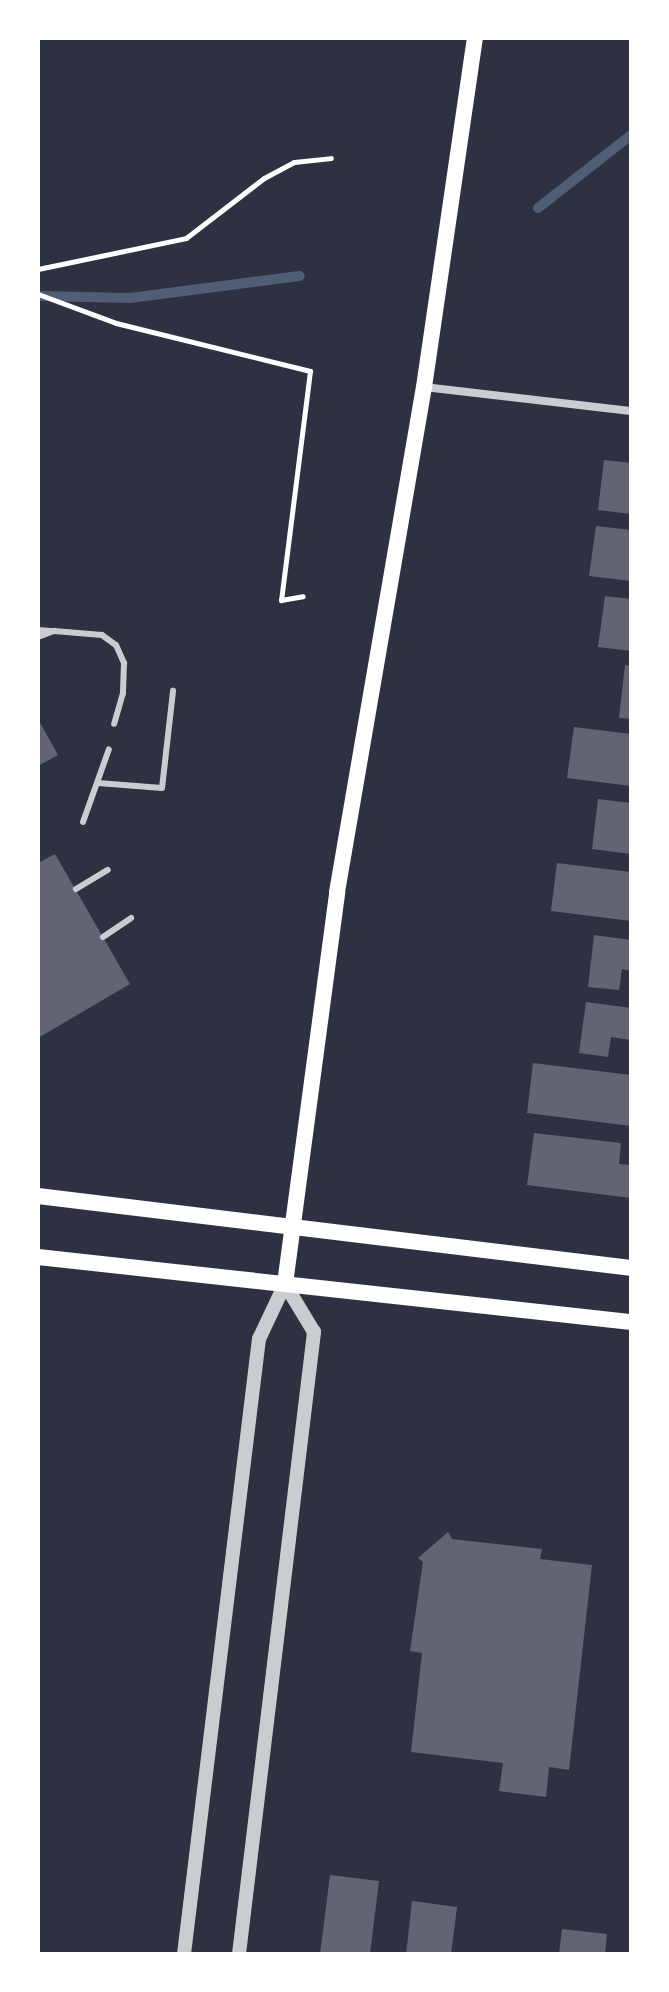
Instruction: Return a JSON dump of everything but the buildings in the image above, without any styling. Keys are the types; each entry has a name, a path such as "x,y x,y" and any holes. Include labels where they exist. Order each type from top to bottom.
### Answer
{"main road":[{"path":"285,1284 337,892 436,315 475,38"},
{"path":"38,1196 631,1268"},
{"path":"38,1257 631,1322"}],"street":[{"path":"424,387 631,411"},
{"path":"184,1954 259,1339 285,1284"},
{"path":"239,1954 314,1332 285,1284"}],"lane":[{"path":"38,630 102,635 116,645 124,663 123,693 114,724"},
{"path":"38,637 54,631"},
{"path":"98,783 162,788 173,691"},
{"path":"83,822 109,749"},
{"path":"76,889 108,870"},
{"path":"103,937 131,918"}],"path":[{"path":"38,269 186,238 264,178 294,162 331,158"},
{"path":"38,294 116,323 310,371 281,600 303,596"}],"waterway":[{"path":"538,208 631,135"},
{"path":"40,296 130,298 300,276"}]}
